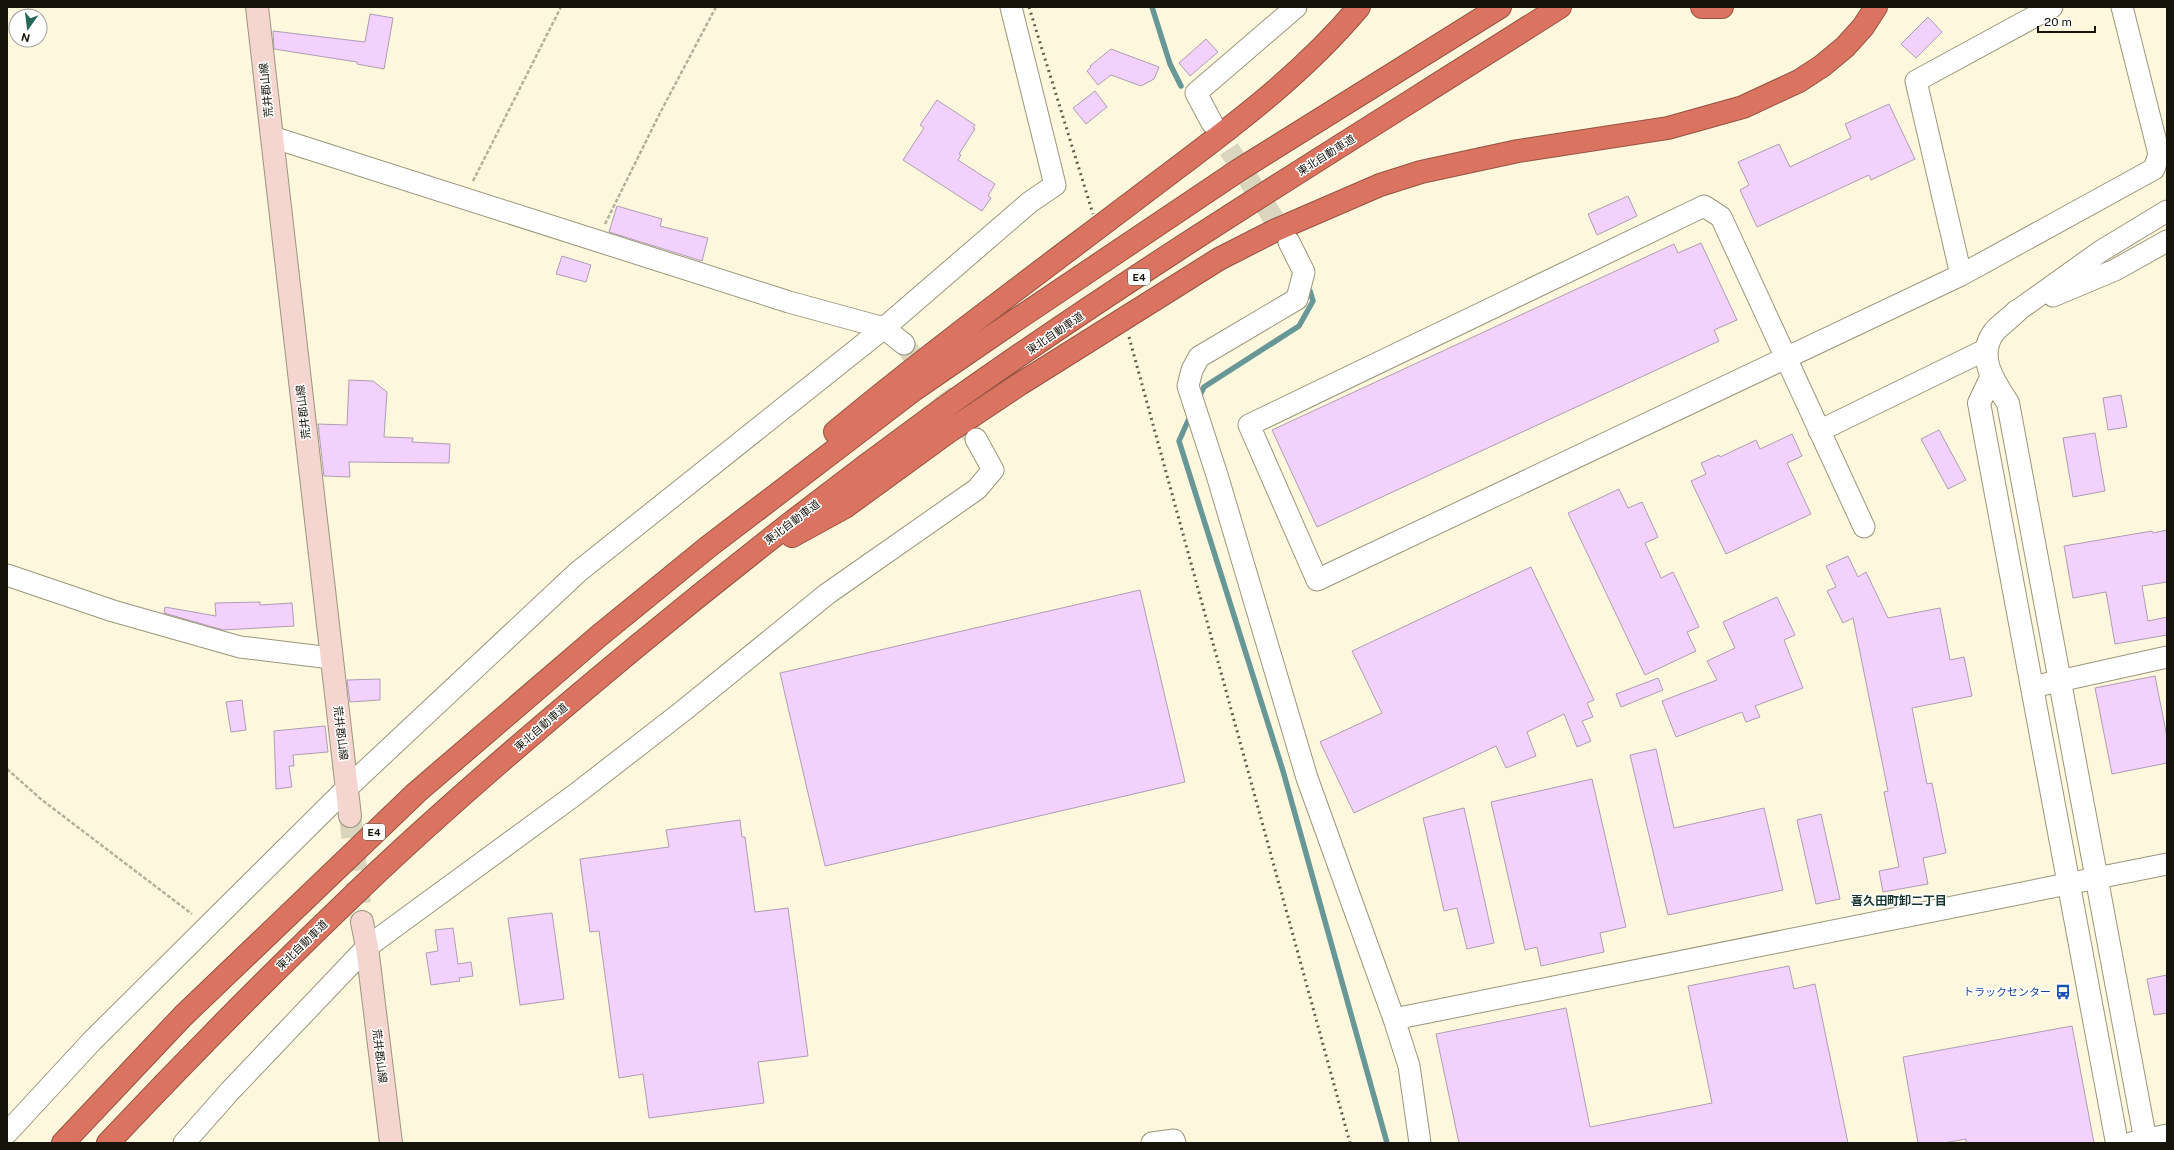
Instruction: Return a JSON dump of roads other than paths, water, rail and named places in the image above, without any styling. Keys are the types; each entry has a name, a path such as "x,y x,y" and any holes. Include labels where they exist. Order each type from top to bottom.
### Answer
{"highway":[{"path":"708,547 802,459 904,375 1225,132 1288,81 1328,42 1359,7"},
{"name":"E4","path":"63,1143 200,999 417,792 600,635 708,547 915,389 998,332 1239,170 1500,7"},
{"name":"東北自動車道","path":"108,1143 212,1034 365,884 552,717 733,568 928,420 1004,366 1257,198 1560,7"},
{"path":"1702,7 1722,7"},
{"path":"733,568 845,507 948,432 1020,384 1219,259 1276,230 1380,185 1421,172 1518,152 1668,128 1743,108 1799,81 1822,66 1845,47 1863,27 1876,7"}],"main road":[{"name":"荒井郡山線","path":"257,7 350,816"},
{"name":"荒井郡山線","path":"362,922 367,948 391,1143"}],"street":[{"path":"7,1133 98,1035 347,788 578,572 884,328 1030,202 1055,185 1011,7"},
{"path":"1212,123 1196,93 1296,7"},
{"path":"1961,275 1916,81 2052,7"},
{"path":"1864,527 1819,431 1786,359 1721,217 1704,206 1250,425 1317,580 1786,359 1961,275 2154,169 2159,154 2122,7"},
{"path":"272,137 789,302 884,328 904,344"},
{"path":"2167,211 2101,251 2017,311 1994,333 1986,350 1991,378 2008,403 2096,878 2141,1142 2167,1135"},
{"path":"2017,311 2115,270 2167,241"},
{"path":"1289,242 1304,272 1297,299 1199,357 1192,370 1188,386 1217,475 1307,778 1394,1018 1409,1066 1420,1143"},
{"path":"1819,431 1986,350"},
{"path":"1991,378 1979,403 2117,1143"},
{"path":"184,1143 230,1091 367,948 576,794 683,711 827,594 977,489 993,470 976,439"},
{"path":"7,575 114,611 240,647 331,658"},
{"path":"2032,687 2167,657"},
{"path":"1394,1018 2167,864"},
{"path":"1152,1143 1174,1140 1175,1143"}],"waterway":[{"path":"1152,7 1170,64 1181,86"},
{"path":"1198,399 1204,387 1299,326 1313,301 1310,291"},
{"path":"1191,414 1179,441 1283,771 1387,1143"}],"tunnel":[{"path":"1212,123 1289,242"},
{"path":"904,344 976,439"},
{"path":"350,816 362,922"}],"railway":[{"path":"1029,7 1093,214"},
{"path":"1129,337 1350,1143"}],"place":[{"name":"トラックセンター","path":"2063,992"}],"district":[{"name":"喜久田町卸二丁目","path":"1899,901"}]}
